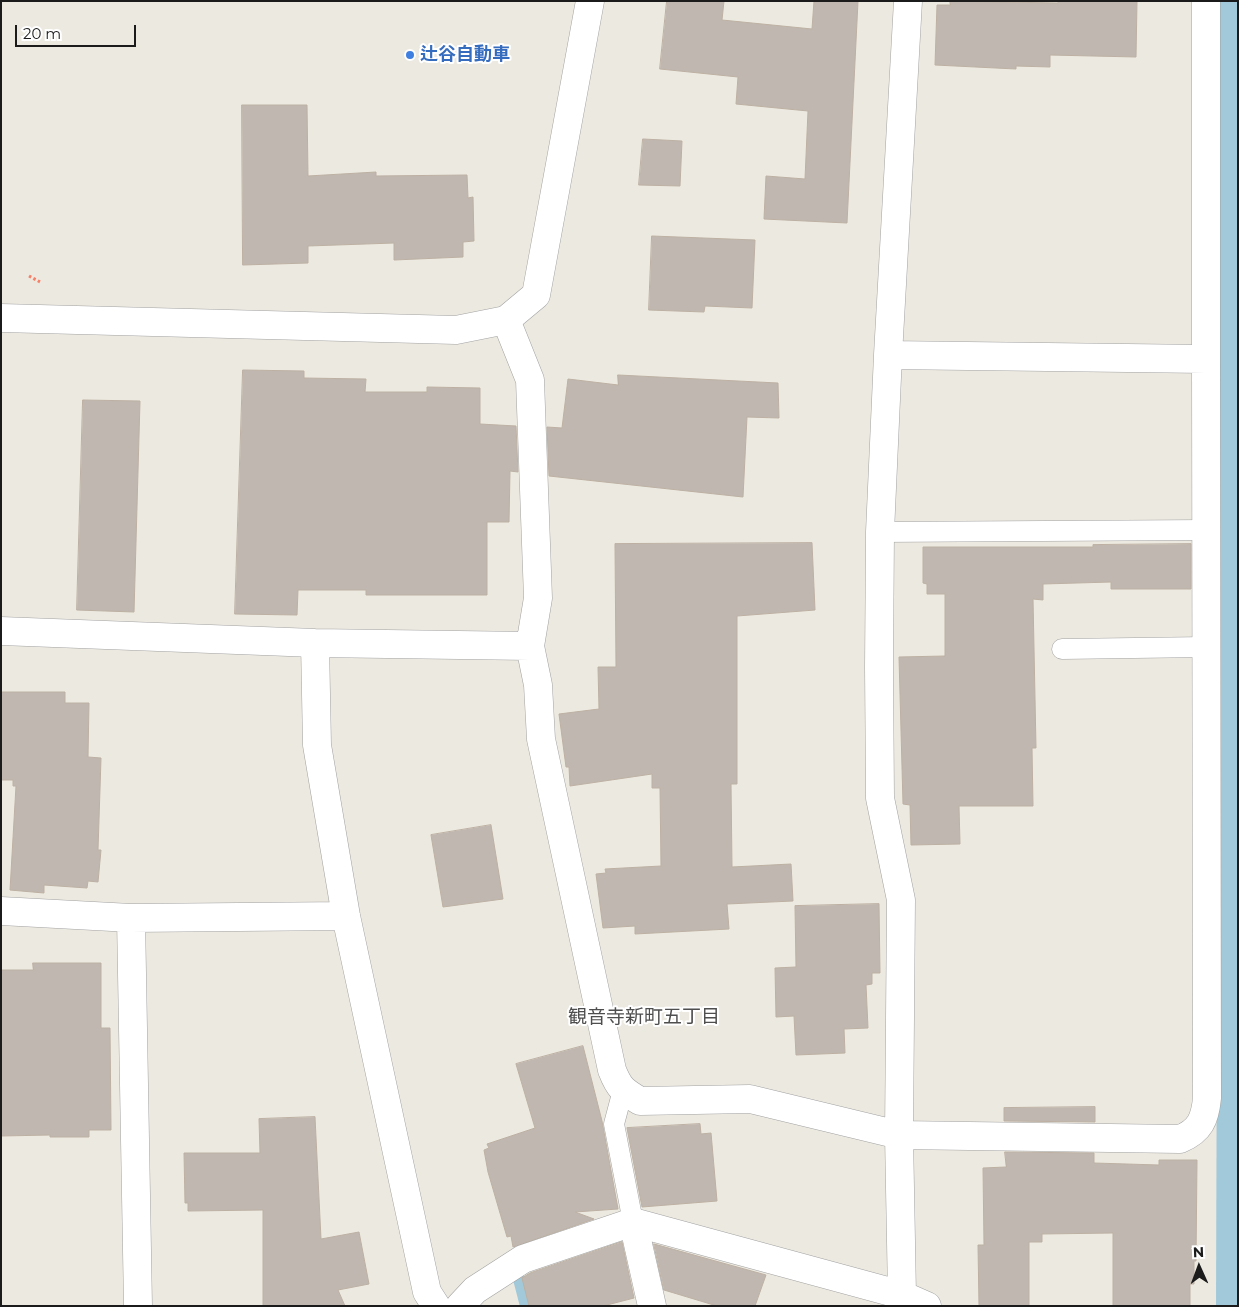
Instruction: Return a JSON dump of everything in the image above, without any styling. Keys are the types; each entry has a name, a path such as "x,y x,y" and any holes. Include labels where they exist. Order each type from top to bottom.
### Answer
{"street":[{"path":"1,318 456,330 506,320 536,295 590,1"},
{"path":"902,1295 899,1135 901,900 880,798 880,532 908,1"},
{"path":"506,320 530,380 538,598 530,646 538,685 541,739 612,1070 619,1086 640,1100 750,1099 899,1135 1167,1140 1186,1137 1200,1126 1206,1115 1207,1098 1206,1"},
{"path":"888,355 1206,359"},
{"path":"1,631 314,643 530,646"},
{"path":"314,643 317,745 346,916 427,1292 436,1306"},
{"path":"1,911 131,918 346,916"},
{"path":"131,918 138,1306"},
{"path":"633,1222 652,1306"},
{"path":"460,1306 475,1290 523,1259 633,1222 902,1295 927,1306"}],"lane":[{"path":"880,532 1206,530"},
{"path":"1062,649 1206,647"},
{"path":"623,1090 614,1124 633,1222"}],"path":[{"path":"29,276 44,284"}],"water":[{"path":"1220,1 1238,1 1238,1306 1216,1306"}],"building":[{"path":"667,1 724,1 722,20 812,29 814,1 858,1 847,223 764,219 766,176 805,179 808,111 736,104 738,77 660,69"},
{"path":"950,1 1058,3 1058,1 1137,1 1136,57 1050,55 1050,67 1016,66 1016,69 935,65 937,5 950,5"},
{"path":"242,105 307,105 308,176 376,172 376,176 467,175 468,198 473,197 474,241 463,242 463,257 394,260 394,243 308,246 308,263 243,265"},
{"path":"643,139 682,141 680,186 639,185"},
{"path":"652,236 755,240 752,308 705,306 704,312 649,310"},
{"path":"243,370 304,371 304,378 366,379 365,392 427,392 427,387 480,388 480,424 516,426 518,472 510,471 509,522 487,522 487,595 366,595 366,590 298,590 297,615 235,614"},
{"path":"618,375 778,383 779,418 747,417 743,497 549,476 547,427 562,428 568,379 618,385"},
{"path":"83,400 140,401 134,612 77,610"},
{"path":"812,543 815,610 737,616 737,784 731,784 732,867 791,864 793,901 727,904 729,929 635,934 635,926 603,928 596,874 606,873 605,869 661,866 660,788 652,788 652,774 570,786 569,767 566,767 559,714 599,709 598,667 616,667 615,544"},
{"path":"1191,544 1191,589 1111,589 1111,582 1043,584 1043,600 1033,599 1036,748 1032,748 1033,806 959,806 960,844 911,845 910,805 903,804 899,657 945,656 945,594 927,594 927,584 923,583 923,547 1093,547 1093,545"},
{"path":"1,692 65,692 65,703 89,703 88,757 101,758 98,850 101,850 98,882 88,881 87,888 44,885 44,893 10,890 16,786 13,786 13,780 1,780"},
{"path":"491,825 503,899 443,907 431,835"},
{"path":"879,904 880,973 872,973 872,984 866,985 868,1028 844,1029 845,1053 796,1055 794,1016 776,1017 775,968 796,967 795,906"},
{"path":"33,963 101,963 101,1028 110,1028 111,1130 89,1130 89,1137 50,1137 50,1135 1,1136 1,970 33,970"},
{"path":"583,1046 602,1121 618,1209 575,1212 594,1219 513,1247 511,1236 507,1237 488,1172 484,1150 489,1148 487,1144 535,1128 516,1064"},
{"path":"1095,1107 1095,1122 1004,1121 1004,1108"},
{"path":"315,1117 321,1239 359,1232 369,1284 338,1290 345,1306 263,1306 263,1210 188,1211 188,1203 185,1203 184,1153 260,1153 259,1119"},
{"path":"700,1124 701,1134 711,1133 717,1201 642,1207 627,1128"},
{"path":"1005,1152 1094,1153 1094,1163 1159,1165 1159,1160 1197,1160 1196,1261 1194,1261 1194,1284 1190,1284 1190,1306 1113,1306 1113,1233 1042,1234 1042,1242 1029,1242 1029,1306 979,1306 978,1245 984,1245 983,1168 1006,1167"},
{"path":"622,1242 634,1298 603,1306 529,1306 522,1278 530,1273"},
{"path":"654,1244 766,1275 755,1306 717,1306 664,1290"}],"waterway":[{"path":"519,1279 526,1306"}],"place":[{"name":"辻谷自動車","path":"410,55"}],"district":[{"name":"観音寺新町五丁目","path":"644,1017"}]}
